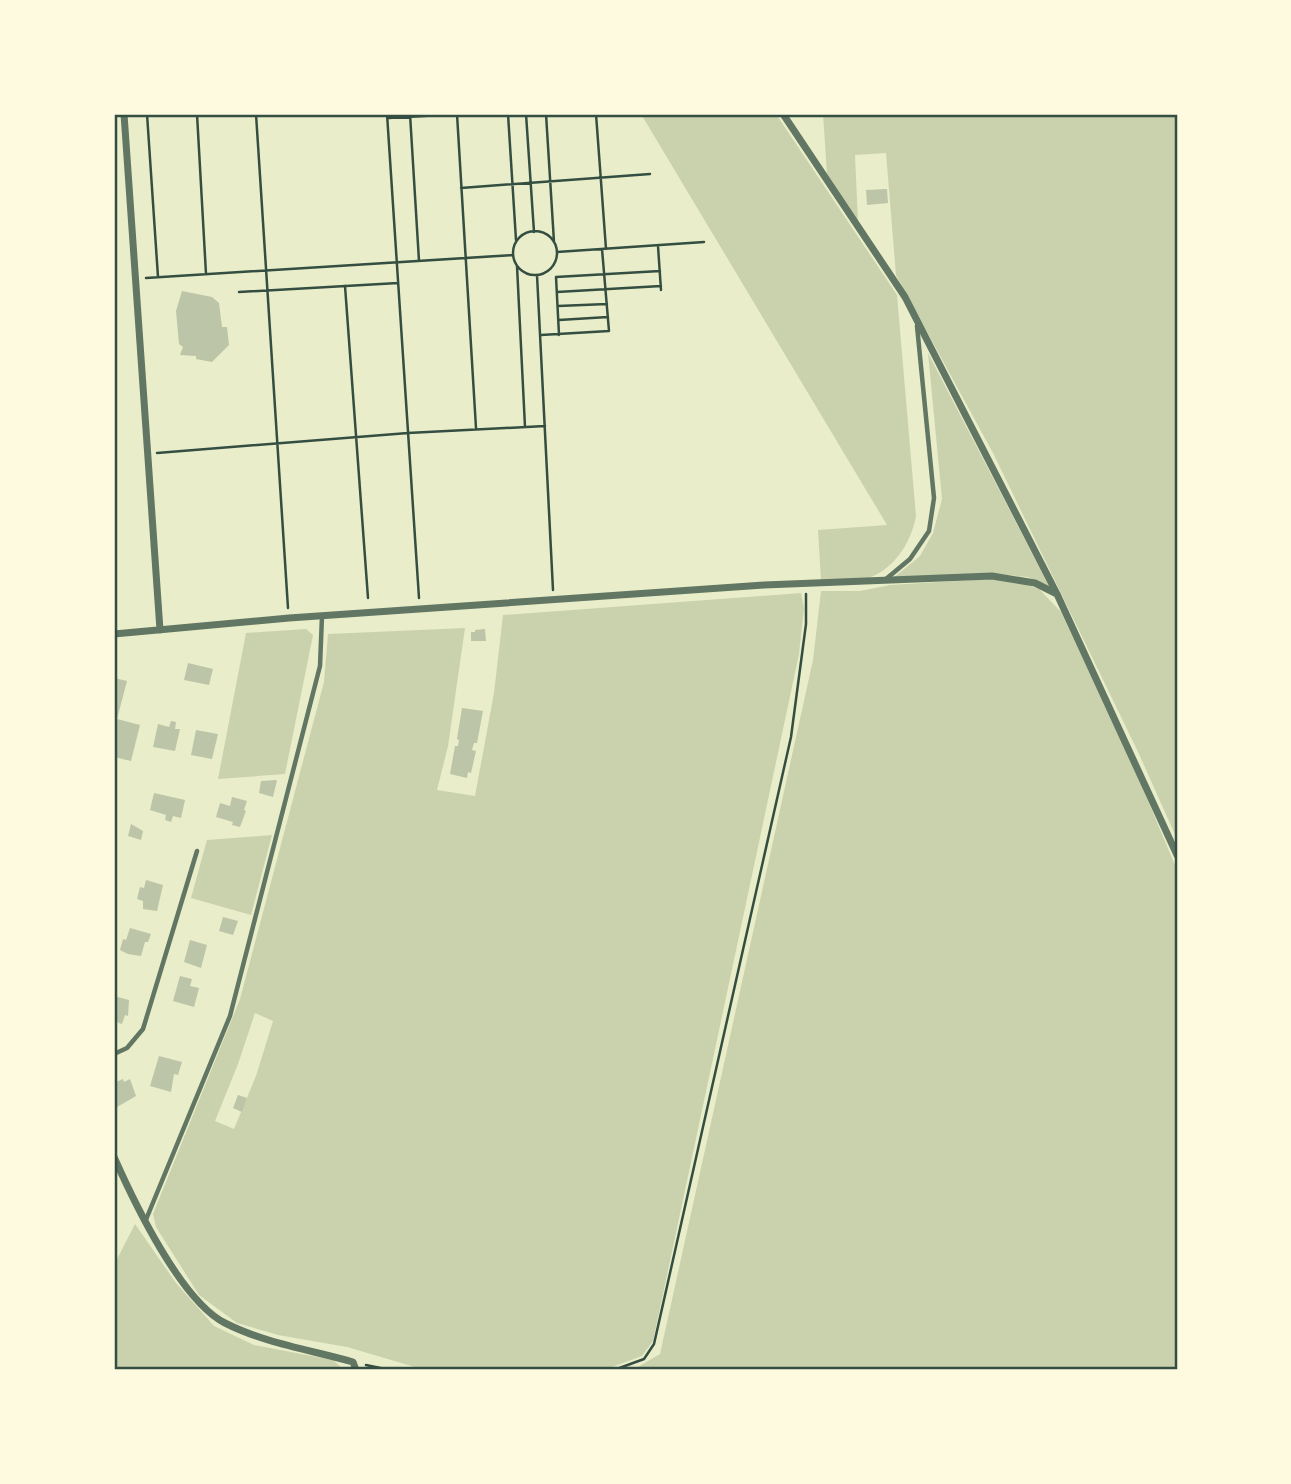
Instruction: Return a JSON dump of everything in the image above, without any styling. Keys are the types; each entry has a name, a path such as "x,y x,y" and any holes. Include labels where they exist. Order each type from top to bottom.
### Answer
{"street":[{"path":"124,114 160,630"},
{"path":"783,114 905,297 1057,594 1177,855"},
{"path":"114,634 289,618 764,585 992,576 1035,583 1057,594"},
{"path":"114,1157 145,1222 188,1290 208,1311 223,1322 247,1333 353,1362 356,1370"}],"lane":[{"path":"884,581 910,559 929,531 934,498 917,325"},
{"path":"145,1222 230,1016 320,666 322,616"},
{"path":"114,1054 127,1048 144,1029 197,851"}],"path":[{"path":"147,114 158,277"},
{"path":"197,114 205,274"},
{"path":"256,114 289,618"},
{"path":"419,609 387,116 458,114 476,429"},
{"path":"508,114 517,242"},
{"path":"526,114 534,232"},
{"path":"517,266 522,272 537,275 550,270 557,252 554,242 546,114"},
{"path":"540,335 609,331 596,114"},
{"path":"410,115 419,261"},
{"path":"461,188 650,174"},
{"path":"525,427 517,266 513,255 520,237 534,232 548,235 554,242"},
{"path":"557,252 704,242"},
{"path":"557,292 661,288 658,246"},
{"path":"143,278 513,255"},
{"path":"559,335 556,277 660,271"},
{"path":"537,275 554,601"},
{"path":"239,292 398,284"},
{"path":"345,286 368,598"},
{"path":"558,306 607,304"},
{"path":"559,320 608,317"},
{"path":"155,453 408,433 545,426"},
{"path":"614,1370 644,1359 654,1344 790,737 806,624 805,585"},
{"path":"353,1362 390,1370"}],"green space":[{"path":"641,114 776,114 897,295 916,516 910,536 900,554 876,575 866,579 821,580 818,530 887,525"},
{"path":"823,114 1177,114 1177,839 1139,754 993,453 896,275 886,153 855,155 858,222 827,174"},
{"path":"928,353 1049,586 1028,577 994,574 892,579 920,556 933,533 942,499"},
{"path":"991,579 1019,582 1039,589 1061,612 1136,772 1177,870 1177,1370 633,1370 660,1354 813,660 821,591 860,591 890,585"},
{"path":"801,593 804,608 799,654 653,1341 642,1356 604,1370 425,1370 347,1347 278,1335 237,1323 199,1295 156,1227 153,1214 240,999 324,682 328,634 465,628 448,746 437,790 475,796 494,693 503,615","holes":["255,1013 273,1021 256,1076 234,1129 215,1121"]},
{"path":"306,629 313,635 285,774 218,779 246,633"},
{"path":"272,835 251,915 191,898 207,840"},
{"path":"135,1224 176,1283 214,1326 254,1345 333,1360 344,1370 114,1370 114,1265"}],"building":[{"path":"887,189 888,203 867,205 866,190"},
{"path":"182,291 212,297 219,303 222,327 227,327 229,345 212,362 196,359 196,356 180,355 183,347 179,344 176,311"},
{"path":"485,629 486,641 471,641 471,632"},
{"path":"188,663 213,669 209,685 184,680"},
{"path":"114,678 127,681 117,719 140,725 131,761 114,757"},
{"path":"462,708 483,711 477,743 474,743 472,750 476,751 471,773 468,772 467,778 450,774 455,746 458,746"},
{"path":"171,721 176,722 175,729 180,729 175,751 153,747 158,724 169,727"},
{"path":"196,730 218,734 212,759 191,755"},
{"path":"277,780 273,797 259,793 261,781"},
{"path":"154,793 185,800 181,818 173,816 171,822 165,820 166,815 150,810"},
{"path":"232,797 247,801 240,827 216,817 220,803 230,806"},
{"path":"131,824 143,831 141,840 128,836"},
{"path":"146,880 163,885 157,911 143,909 143,901 137,899 140,887 144,888"},
{"path":"223,917 238,921 233,935 219,931"},
{"path":"130,928 151,934 148,942 145,942 141,956 120,950"},
{"path":"190,940 207,945 201,968 184,962"},
{"path":"180,976 192,979 190,986 199,988 194,1007 173,1001"},
{"path":"114,996 129,1000 128,1016 125,1015 122,1024 114,1021"},
{"path":"159,1056 182,1062 178,1075 174,1074 171,1092 150,1086"},
{"path":"114,1079 116,1082 123,1079 124,1082 130,1079 136,1096 117,1107 114,1101"},
{"path":"238,1095 247,1098 242,1112 233,1108"}]}
